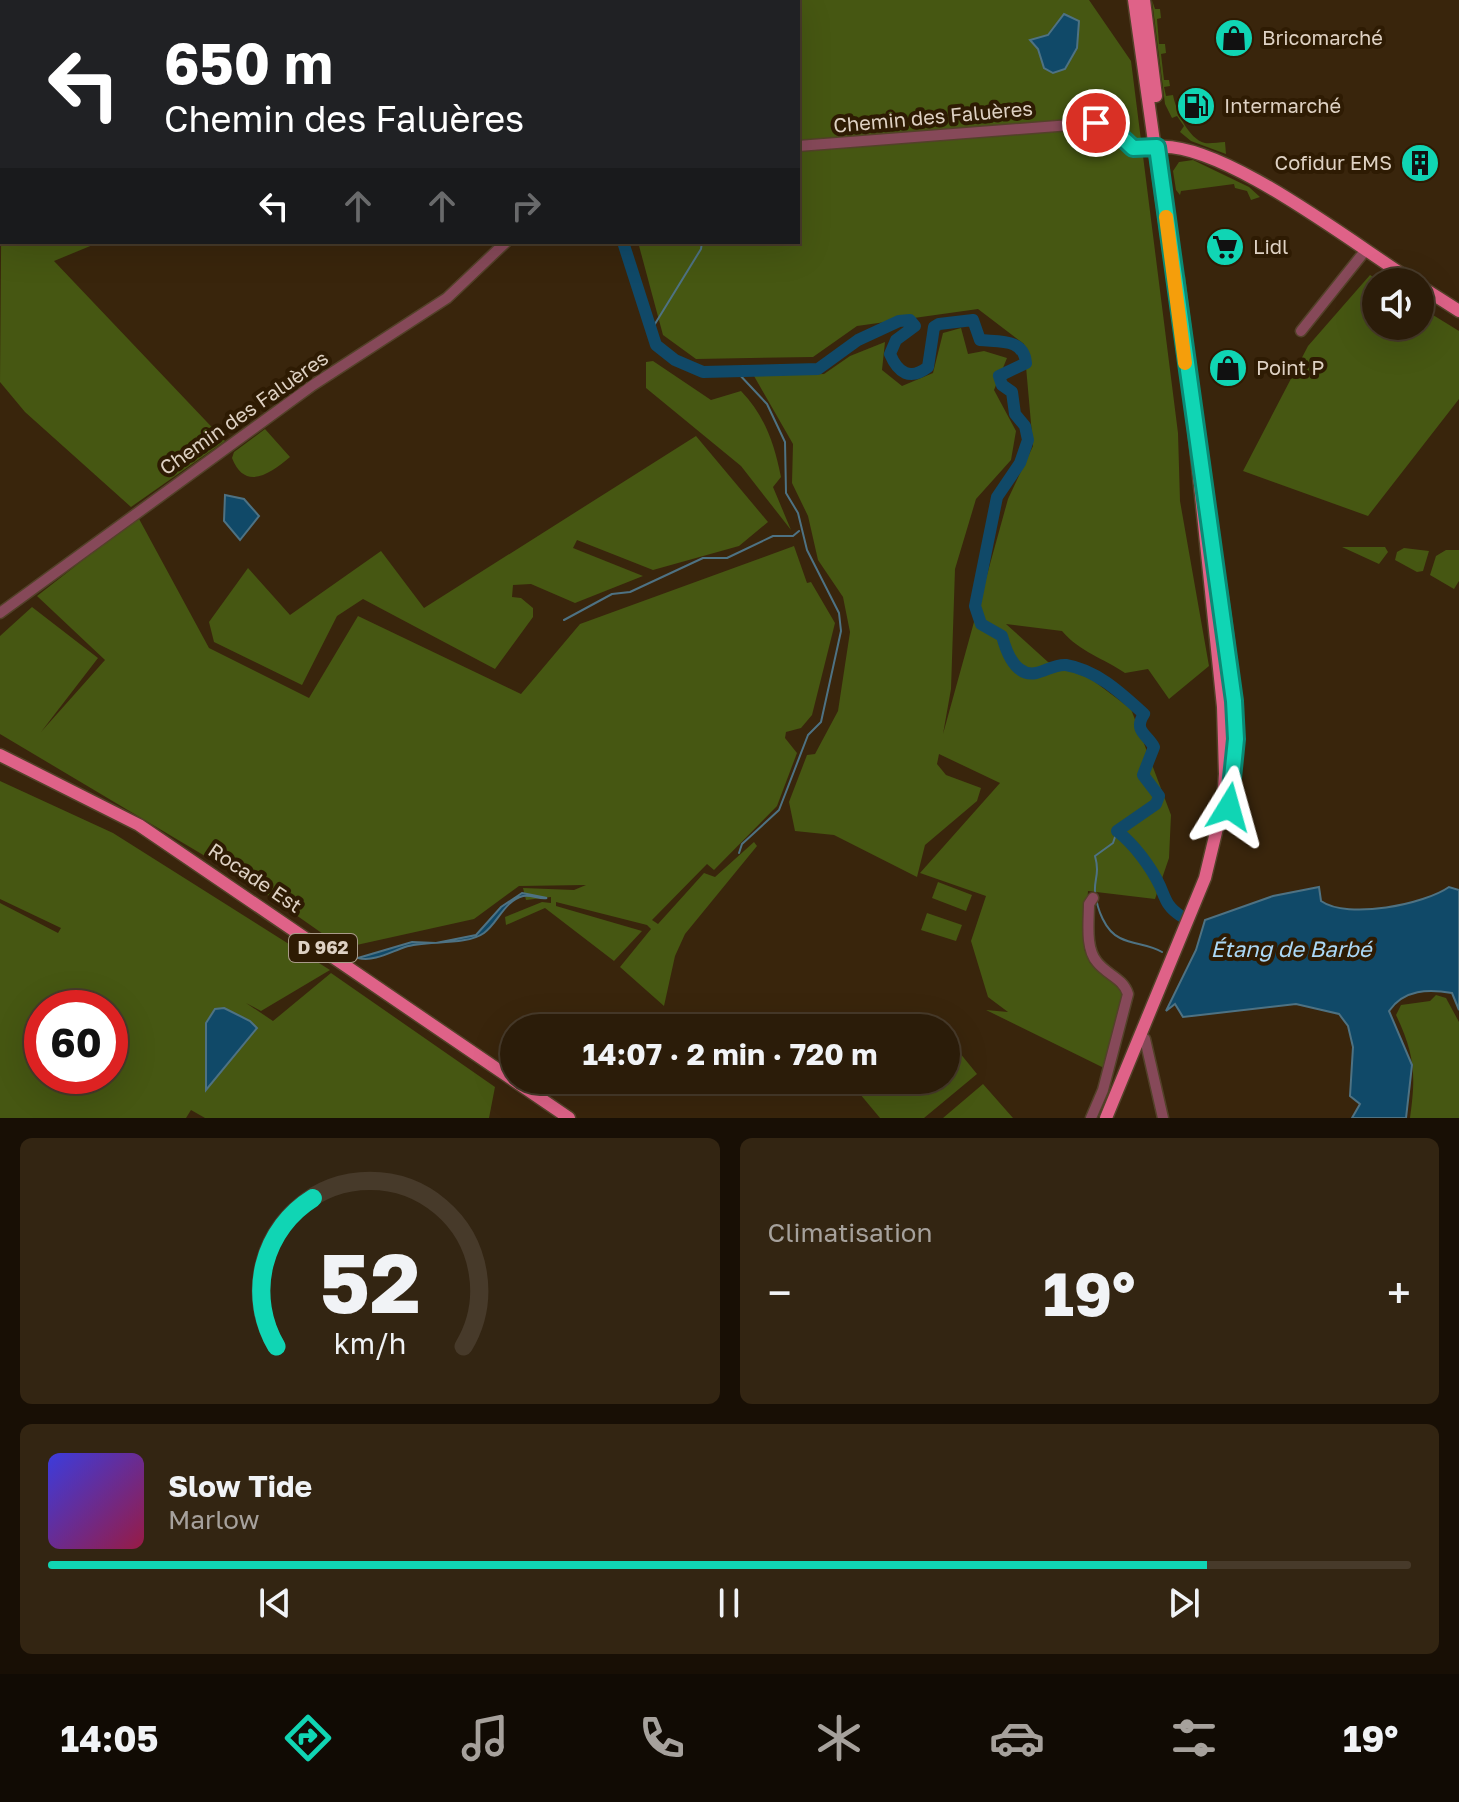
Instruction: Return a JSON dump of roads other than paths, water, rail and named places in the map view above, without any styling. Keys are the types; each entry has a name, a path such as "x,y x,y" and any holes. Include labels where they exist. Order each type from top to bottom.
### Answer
{"main road":[{"path":"1106,1118 1145,1039 1214,874 1234,772 1234,701 1134,0"},
{"path":"1144,0 1160,133 1157,147"},
{"path":"1157,147 1180,147 1226,164 1392,268"},
{"path":"1434,295 1459,311"},
{"path":"1112,1118 1202,887 1223,803 1223,707 1193,418"},
{"name":"Rocade Est","path":"0,755 70,787 139,825 223,879 569,1118"},
{"name":"Rocade Est","path":"0,762 70,787"}],"street":[{"name":"Chemin des Faluères","path":"800,146 1096,123 1111,127 1133,148 1157,147"},
{"name":"Chemin des Faluères","path":"0,613 313,385 447,298 504,244"},
{"path":"1301,331 1365,251"},
{"path":"1091,1118 1103,1090 1128,994 1125,984 1095,961 1090,948 1089,904 1093,898"},
{"path":"1145,1039 1163,1118"},
{"path":"1130,1066 1144,1062 1152,1068"}],"water":[{"path":"1064,14 1079,21 1077,48 1065,69 1053,73 1044,68 1038,49 1030,40 1048,35"},
{"path":"225,495 244,499 259,516 240,540 224,521"},
{"name":"Étang de Barbé","path":"1319,887 1321,901 1333,907 1349,909 1386,908 1423,899 1449,887 1459,890 1459,1010 1452,993 1426,991 1402,998 1389,1011 1412,1065 1406,1118 1352,1118 1360,1104 1350,1096 1353,1047 1348,1026 1339,1014 1296,1004 1183,1017 1175,1004 1166,1011 1196,950 1205,920 1273,896"},
{"path":"522,893 547,898 526,896 516,899 484,933 467,940 437,943 476,935 501,907"},
{"path":"412,942 434,943 405,947 376,958 358,958"},
{"path":"224,1008 257,1028 206,1090 206,1023 215,1009"}],"waterway":[{"path":"624,244 656,345 675,360 703,372 818,369 858,340 899,321 910,320 915,326 896,340 890,354 905,373 916,374 928,367 934,327 939,324 973,320 980,340 1009,343 1021,349 1026,363 999,376 1002,385 1012,392 1015,414 1025,426 1028,440 1020,463 997,497 975,606 981,624 1002,636 1013,662 1022,671 1036,673 1062,665 1077,668 1108,684 1144,714 1140,728 1154,747 1143,775 1159,796 1156,804 1117,831 1142,856 1168,903 1181,916"},
{"path":"650,332 702,244"},
{"path":"737,372 767,404 785,442 786,493 798,513 807,550 839,613 841,631 821,722 808,735 779,810 742,844 739,853"},
{"path":"564,620 612,594 630,592 703,558 727,558 773,536 793,536 799,531"},
{"path":"1117,831 1113,843 1095,856 1095,892 1100,912 1115,935 1162,952"}],"place":[{"name":"Bricomarché","path":"1234,38"},
{"name":"Intermarché","path":"1196,106"},
{"name":"Cofidur EMS","path":"1420,163"},
{"name":"Lidl","path":"1225,247"},
{"name":"Point P","path":"1228,368"}]}
